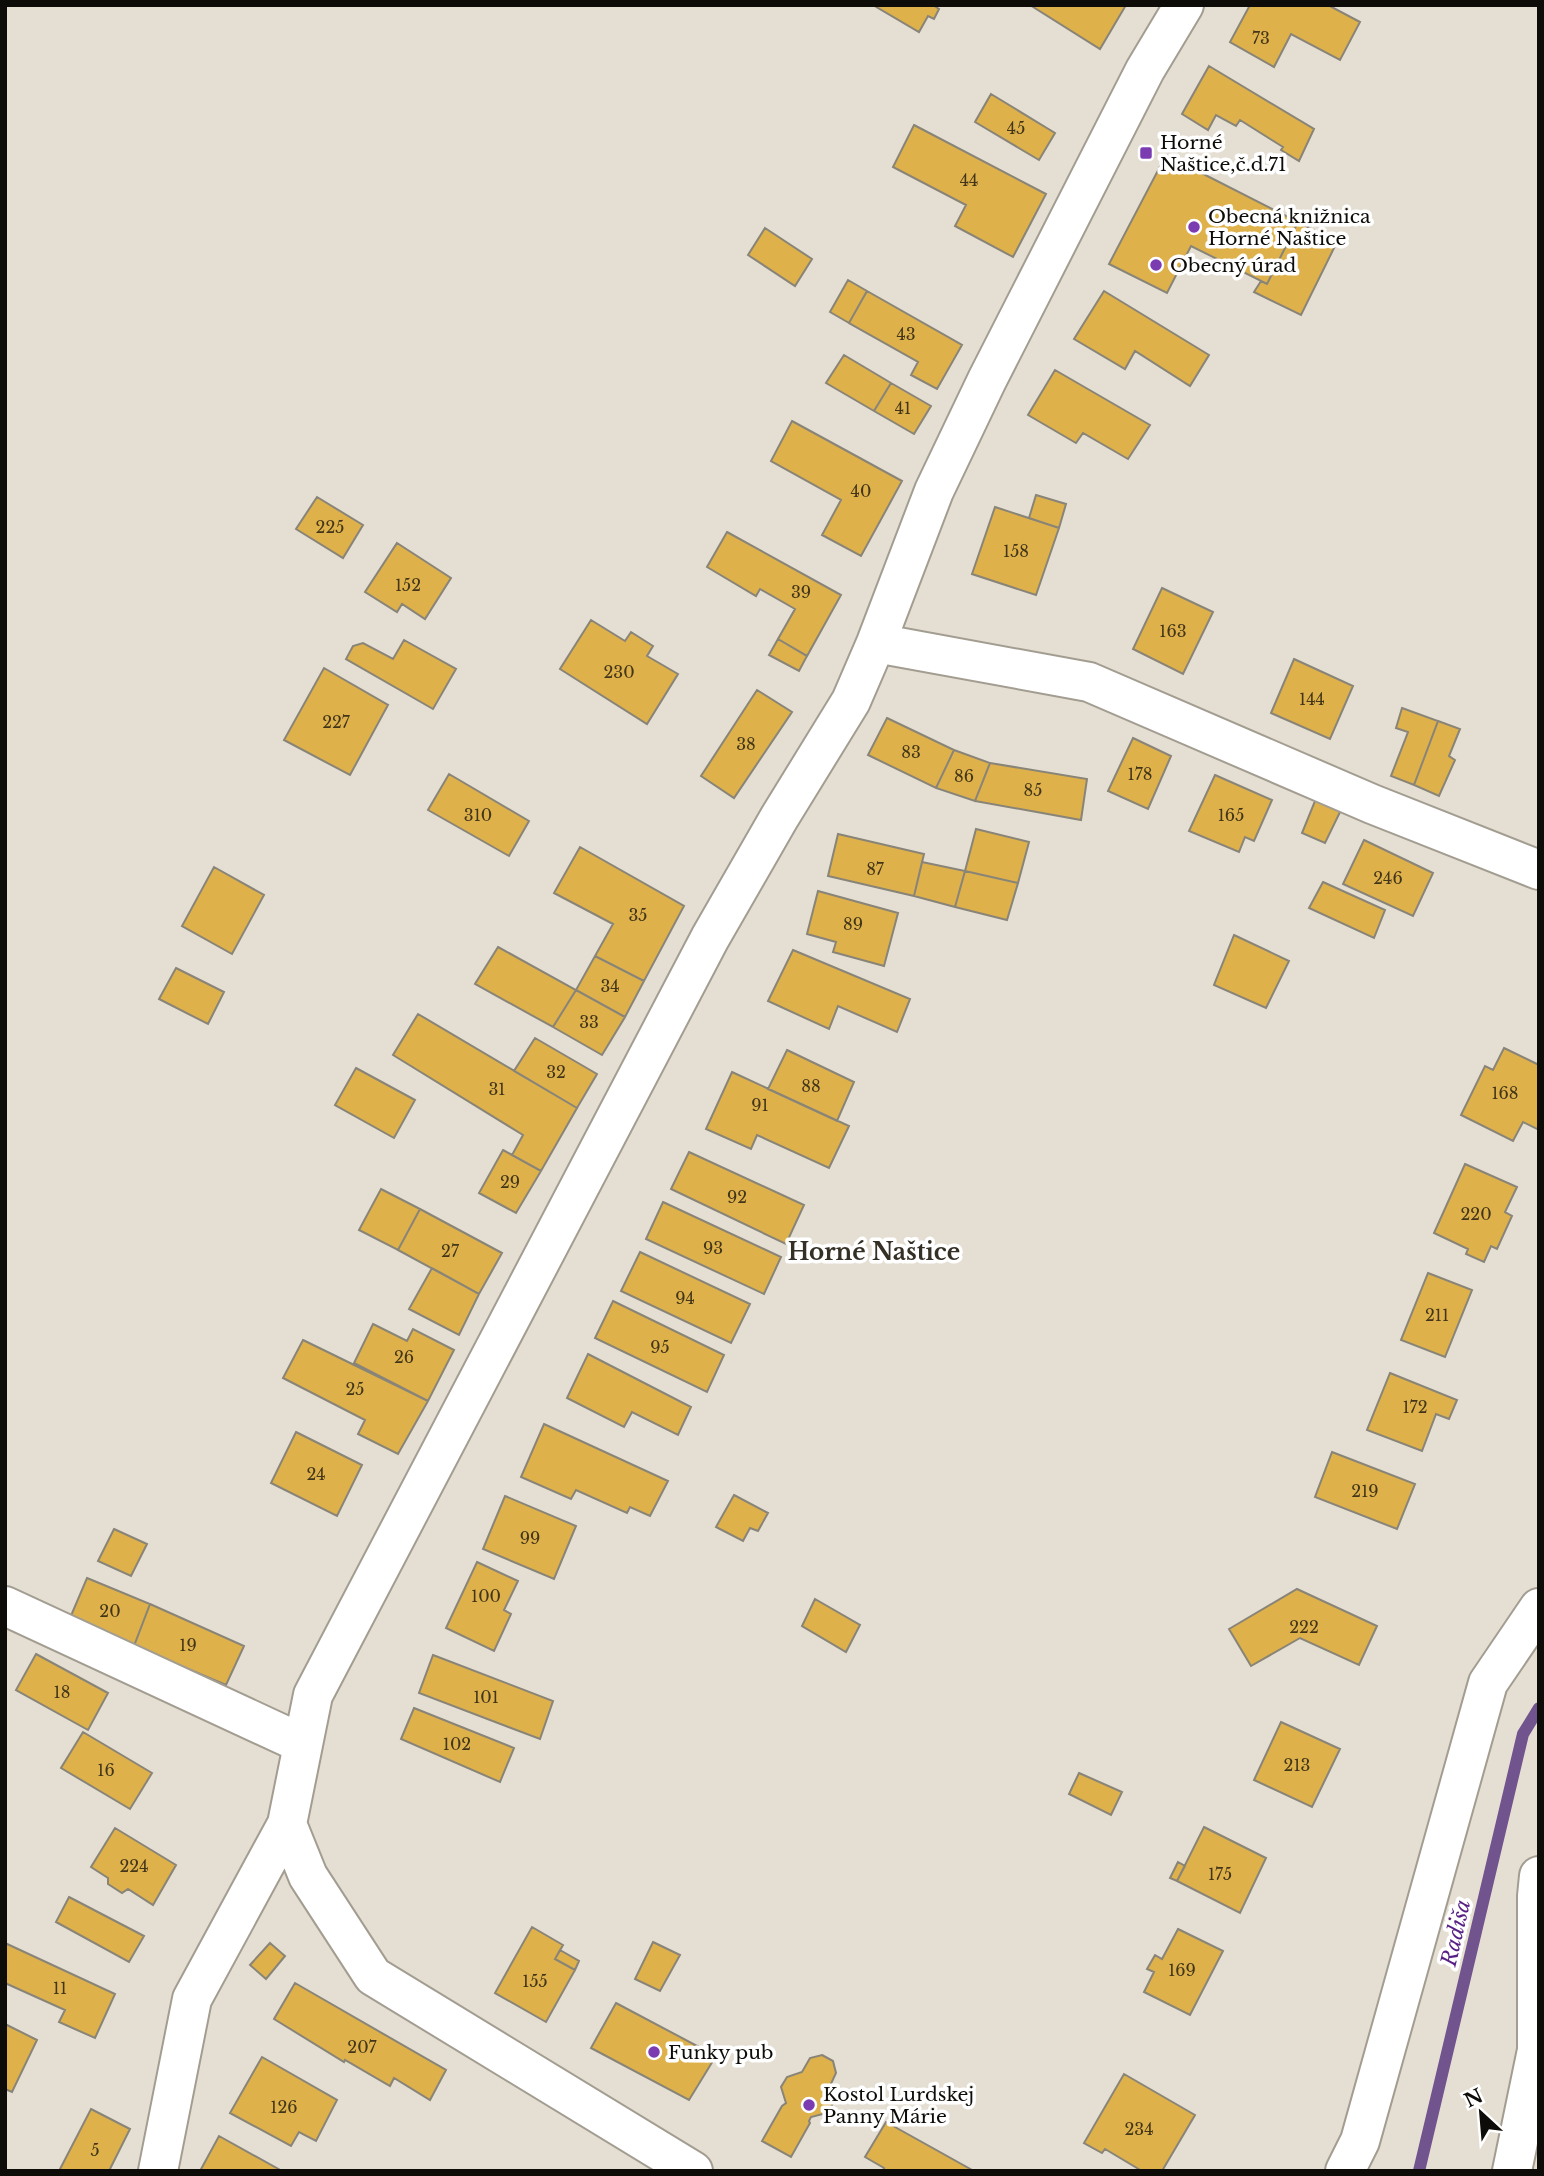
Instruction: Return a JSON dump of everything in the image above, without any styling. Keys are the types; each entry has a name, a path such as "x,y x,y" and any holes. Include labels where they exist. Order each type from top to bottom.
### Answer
{"street":[{"path":"158,2171 192,1999 287,1824 313,1695 710,938 851,701 934,491 987,380 1145,70 1184,5"},
{"path":"876,643 1089,682 1372,804 1539,870"},
{"path":"5,1606 303,1744"},
{"path":"1345,2171 1360,2141 1488,1683 1539,1608"},
{"path":"287,1824 308,1877 373,1976 693,2171"},
{"path":"1512,2171 1537,2050 1539,1876"}],"building":[{"path":"873,5 933,5 939,9 934,19 928,16 919,32"},
{"path":"1030,5 1126,5 1100,49"},
{"path":"1250,5 1328,5 1360,22 1340,60 1291,34 1274,67 1230,42"},
{"path":"1209,66 1314,129 1299,161 1281,150 1283,147 1240,120 1236,126 1216,115 1208,130 1182,114"},
{"path":"991,94 1055,133 1039,160 975,122"},
{"path":"914,125 1046,194 1013,257 955,226 966,205 893,167"},
{"path":"1166,155 1298,222 1267,284 1191,246 1167,293 1109,264"},
{"path":"1298,222 1337,242 1301,315 1254,292 1261,281 1267,284"},
{"path":"765,228 812,259 795,286 748,255"},
{"path":"848,280 867,291 849,323 830,312"},
{"path":"867,291 962,345 937,389 911,375 918,362 849,323"},
{"path":"1104,291 1209,355 1190,386 1135,351 1125,369 1074,339"},
{"path":"844,355 891,383 874,411 826,383"},
{"path":"1055,370 1150,425 1128,459 1083,433 1076,443 1028,415"},
{"path":"891,383 931,406 914,434 874,411"},
{"path":"792,421 902,481 861,556 822,535 841,500 771,461"},
{"path":"1036,495 1066,504 1059,528 1029,518"},
{"path":"317,497 363,525 343,558 296,529"},
{"path":"995,507 1059,528 1036,595 972,574"},
{"path":"727,532 841,595 807,656 778,639 795,609 760,589 756,596 707,567"},
{"path":"397,543 451,578 425,619 402,604 397,612 365,592"},
{"path":"1162,588 1213,612 1183,674 1133,649"},
{"path":"591,620 625,641 631,632 653,646 647,656 678,674 647,724 560,669"},
{"path":"778,639 807,656 799,671 769,655"},
{"path":"404,640 456,669 433,709 346,659 353,646 363,643 393,659"},
{"path":"1294,659 1353,686 1330,739 1271,713"},
{"path":"324,668 388,705 350,775 284,740"},
{"path":"757,690 792,712 734,798 701,776"},
{"path":"1402,708 1438,721 1414,785 1391,776 1408,732 1396,728"},
{"path":"887,718 954,750 936,788 868,755"},
{"path":"1438,721 1460,729 1449,756 1455,760 1439,796 1414,785"},
{"path":"1133,738 1171,756 1148,809 1108,791"},
{"path":"954,750 990,763 975,801 936,788"},
{"path":"990,763 1087,779 1081,820 975,801"},
{"path":"449,774 529,821 509,856 428,810"},
{"path":"1215,775 1272,800 1254,841 1245,837 1239,852 1189,831"},
{"path":"1317,796 1342,808 1325,843 1302,833"},
{"path":"976,829 1029,842 1018,883 965,871"},
{"path":"838,834 924,854 914,896 828,876"},
{"path":"1364,840 1433,873 1413,916 1343,884"},
{"path":"580,847 684,906 644,981 595,956 613,924 554,893"},
{"path":"922,862 965,871 955,907 914,896"},
{"path":"214,867 264,895 232,954 182,926"},
{"path":"965,871 1018,883 1007,920 955,907"},
{"path":"1323,882 1385,910 1374,938 1309,908"},
{"path":"818,891 898,913 884,966 833,952 836,942 807,934"},
{"path":"1234,935 1289,961 1266,1008 1214,985"},
{"path":"498,947 576,990 553,1027 475,984"},
{"path":"793,950 910,999 897,1032 838,1006 829,1029 768,1001"},
{"path":"595,956 644,981 625,1017 576,990"},
{"path":"176,968 224,992 208,1024 159,999"},
{"path":"576,990 625,1017 602,1055 553,1027"},
{"path":"418,1014 577,1108 541,1171 512,1155 523,1135 393,1055"},
{"path":"535,1038 597,1074 577,1108 514,1071"},
{"path":"1504,1048 1539,1065 1539,1130 1523,1122 1513,1141 1461,1115 1485,1066 1493,1070"},
{"path":"787,1050 854,1082 837,1121 768,1089"},
{"path":"356,1068 415,1100 394,1138 335,1105"},
{"path":"732,1072 849,1126 829,1168 757,1135 751,1149 706,1129"},
{"path":"503,1150 541,1171 516,1213 479,1193"},
{"path":"689,1152 804,1205 786,1244 671,1189"},
{"path":"1465,1164 1517,1187 1505,1212 1512,1216 1497,1249 1491,1246 1484,1262 1466,1254 1468,1249 1434,1233"},
{"path":"381,1189 420,1209 398,1250 359,1230"},
{"path":"663,1202 781,1257 764,1294 646,1239"},
{"path":"420,1209 502,1253 479,1294 398,1250"},
{"path":"640,1252 750,1304 731,1343 621,1291"},
{"path":"432,1268 479,1294 459,1335 409,1309"},
{"path":"1428,1273 1472,1290 1445,1357 1401,1340"},
{"path":"613,1301 724,1355 707,1392 595,1338"},
{"path":"373,1324 407,1341 413,1329 454,1350 428,1401 354,1363"},
{"path":"303,1340 428,1401 398,1454 358,1434 365,1420 283,1378"},
{"path":"588,1354 691,1407 678,1435 632,1412 624,1427 567,1398"},
{"path":"1390,1373 1457,1400 1449,1419 1436,1414 1422,1451 1367,1430"},
{"path":"544,1424 668,1481 650,1516 630,1507 627,1513 576,1490 571,1499 521,1477"},
{"path":"296,1432 362,1465 337,1516 271,1483"},
{"path":"1332,1452 1415,1484 1397,1529 1315,1497"},
{"path":"734,1495 768,1513 758,1531 750,1528 743,1541 716,1527"},
{"path":"505,1496 576,1526 554,1579 483,1549"},
{"path":"114,1529 147,1544 131,1576 98,1561"},
{"path":"477,1562 518,1581 504,1610 511,1614 494,1651 446,1628"},
{"path":"87,1578 150,1604 134,1646 70,1618"},
{"path":"1297,1589 1377,1626 1359,1665 1300,1638 1251,1666 1229,1629"},
{"path":"815,1599 860,1625 846,1652 802,1626"},
{"path":"150,1604 244,1646 226,1685 134,1646"},
{"path":"36,1654 108,1693 88,1730 16,1690"},
{"path":"433,1655 553,1701 540,1739 419,1693"},
{"path":"414,1708 514,1748 500,1782 401,1739"},
{"path":"1281,1722 1340,1749 1312,1807 1254,1780"},
{"path":"83,1732 152,1773 130,1809 61,1768"},
{"path":"1079,1773 1122,1792 1111,1815 1069,1794"},
{"path":"1204,1827 1266,1858 1240,1913 1177,1881"},
{"path":"115,1828 176,1865 153,1905 128,1889 122,1893 108,1884 108,1878 91,1867"},
{"path":"1178,1862 1185,1866 1177,1881 1170,1878"},
{"path":"69,1897 144,1936 129,1962 56,1922"},
{"path":"532,1927 563,1945 555,1959 575,1970 546,2022 495,1993"},
{"path":"1178,1929 1223,1951 1190,2015 1144,1992 1154,1972 1147,1969 1155,1955 1162,1959"},
{"path":"653,1942 680,1955 660,1991 635,1979"},
{"path":"5,1943 115,1994 95,2038 59,2022 65,2010 5,1983"},
{"path":"270,1943 285,1956 266,1979 250,1965"},
{"path":"560,1950 579,1961 575,1970 555,1959"},
{"path":"295,1983 446,2070 430,2100 394,2078 390,2086 345,2060 344,2062 274,2019"},
{"name":"Funky pub","path":"616,2003 716,2056 689,2100 591,2048"},
{"path":"5,2024 37,2040 12,2092 5,2089"},
{"name":"Kostol Lurdskej Panny Márie","path":"822,2055 833,2061 836,2073 829,2088 833,2103 827,2113 811,2117 791,2157 762,2141 786,2103 781,2087 787,2077 802,2072 810,2058"},
{"path":"262,2057 337,2100 316,2141 299,2132 291,2146 230,2113"},
{"path":"1124,2074 1195,2115 1162,2171 1142,2171 1105,2149 1102,2153 1084,2143"},
{"path":"91,2109 130,2129 109,2171 59,2171"},
{"path":"886,2122 972,2170 882,2171 884,2168 865,2157"},
{"path":"219,2136 282,2171 200,2171"}],"waterway":[{"name":"Radiša","path":"1419,2171 1523,1734 1539,1708"}],"place":[{"name":"Horné Naštice,č.d.71","path":"1146,153"},
{"name":"Obecná knižnica Horné Naštice","path":"1194,227"},
{"name":"Obecný úrad","path":"1156,265"},
{"name":"Funky pub","path":"654,2052"},
{"name":"Kostol Lurdskej Panny Márie","path":"809,2105"}],"district":[{"name":"Horné Naštice","path":"874,1252"}]}
